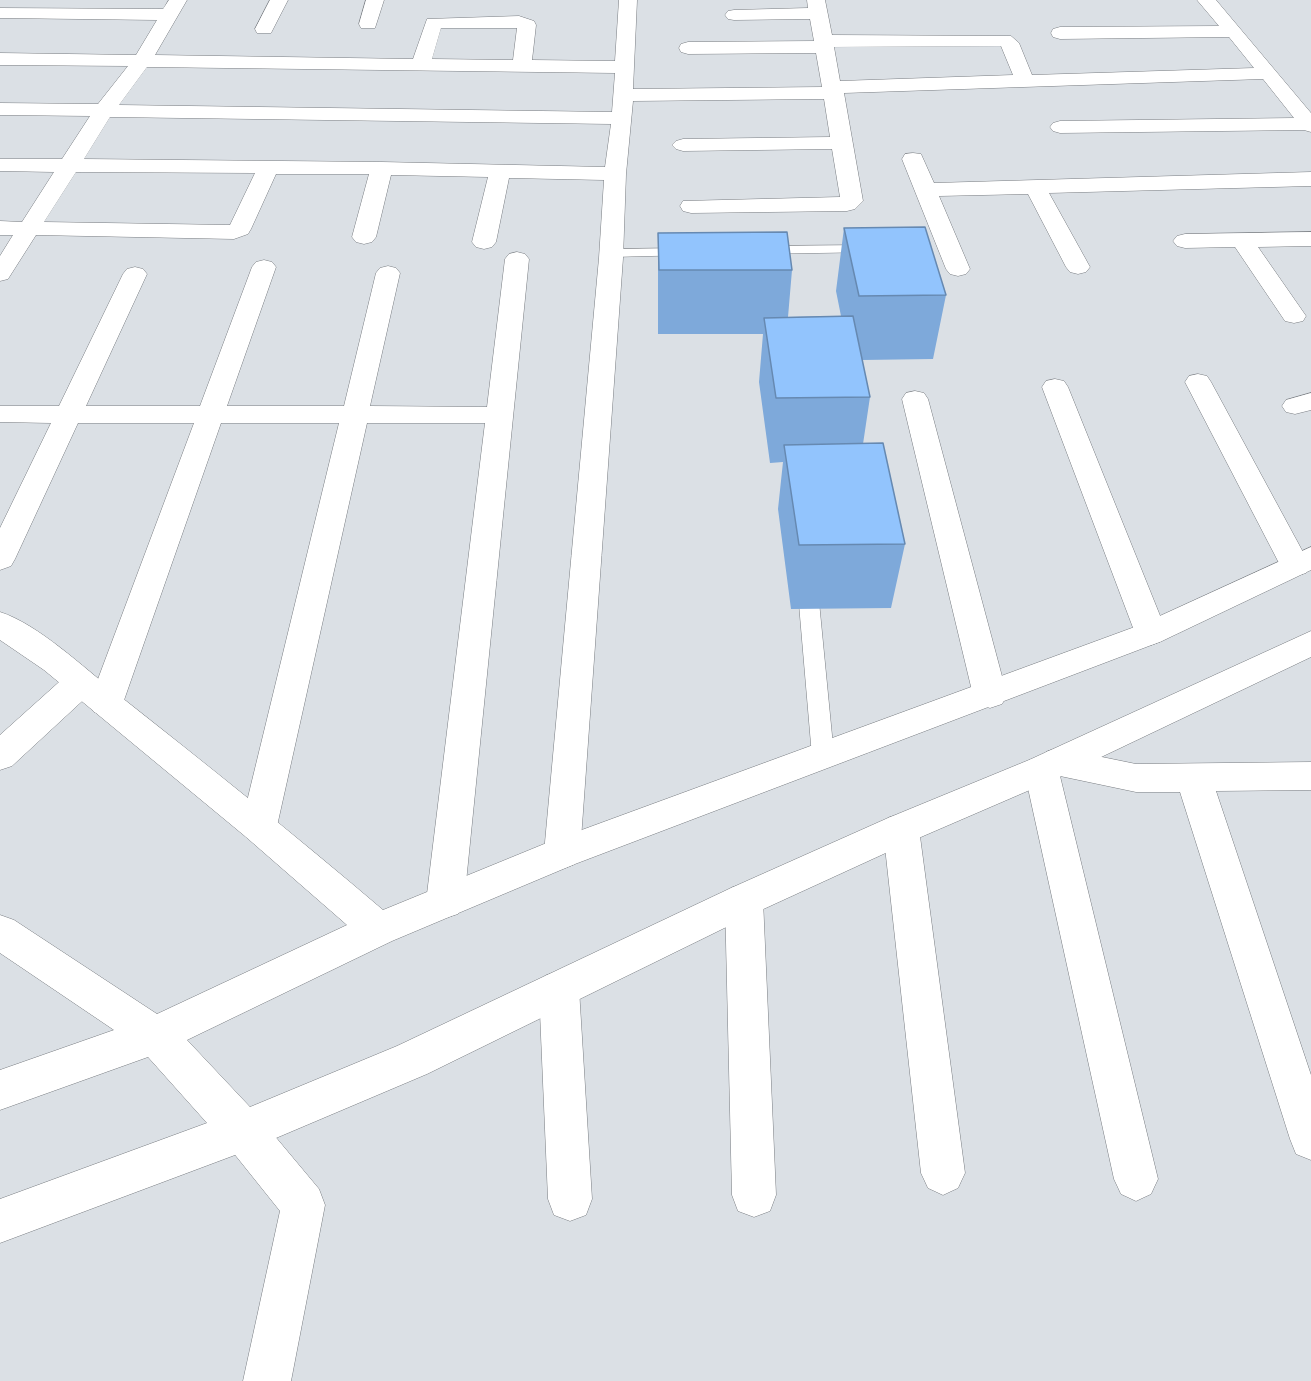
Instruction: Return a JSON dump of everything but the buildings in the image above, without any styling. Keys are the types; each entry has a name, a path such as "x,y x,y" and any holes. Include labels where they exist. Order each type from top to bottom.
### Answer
{"street":[{"path":"264,29 279,0"},
{"path":"368,24 375,0"},
{"path":"562,853 612,253 615,174 623,106 627,0"},
{"path":"1206,0 1310,125"},
{"path":"0,13 173,7"},
{"path":"0,274 103,112 141,62 173,7"},
{"path":"691,206 848,204 852,199 817,7 734,15"},
{"path":"421,64 432,25 436,22 519,22 527,25 522,65"},
{"path":"1060,33 1234,31"},
{"path":"688,48 1004,40 1010,43 1025,81"},
{"path":"0,59 624,68"},
{"path":"0,109 103,112 623,106 833,90 1269,73"},
{"path":"1060,127 1310,125"},
{"path":"682,145 842,143"},
{"path":"913,159 958,269"},
{"path":"0,165 382,168 615,174"},
{"path":"0,228 234,232 240,229 268,168"},
{"path":"364,237 382,168"},
{"path":"484,242 500,171"},
{"path":"925,190 1311,179"},
{"path":"1035,187 1078,267"},
{"path":"1185,241 1311,239"},
{"path":"1242,240 1294,316"},
{"path":"445,902 517,259"},
{"path":"0,756 93,693 211,414 264,267"},
{"path":"259,826 388,273"},
{"path":"0,559 135,274"},
{"path":"0,1090 155,1035 378,929 562,853 1151,633 1303,561 1198,382"},
{"path":"1055,387 1151,633"},
{"path":"915,399 990,695"},
{"path":"0,414 498,415"},
{"path":"0,624 55,661 259,826 378,929"},
{"path":"0,1221 243,1131 412,1060 744,900 901,829 1050,766 1311,643"},
{"path":"1050,766 1126,777 1194,779 1311,776"},
{"path":"1050,766 1136,1179"},
{"path":"1194,779 1311,1139"},
{"path":"901,829 943,1173"},
{"path":"744,900 754,1195"},
{"path":"0,932 155,1035 243,1131 303,1204 267,1381"},
{"path":"559,989 570,1199"}],"lane":[{"path":"741,251 871,249"},
{"path":"612,253 706,251"},
{"path":"806,568 823,756"}]}
